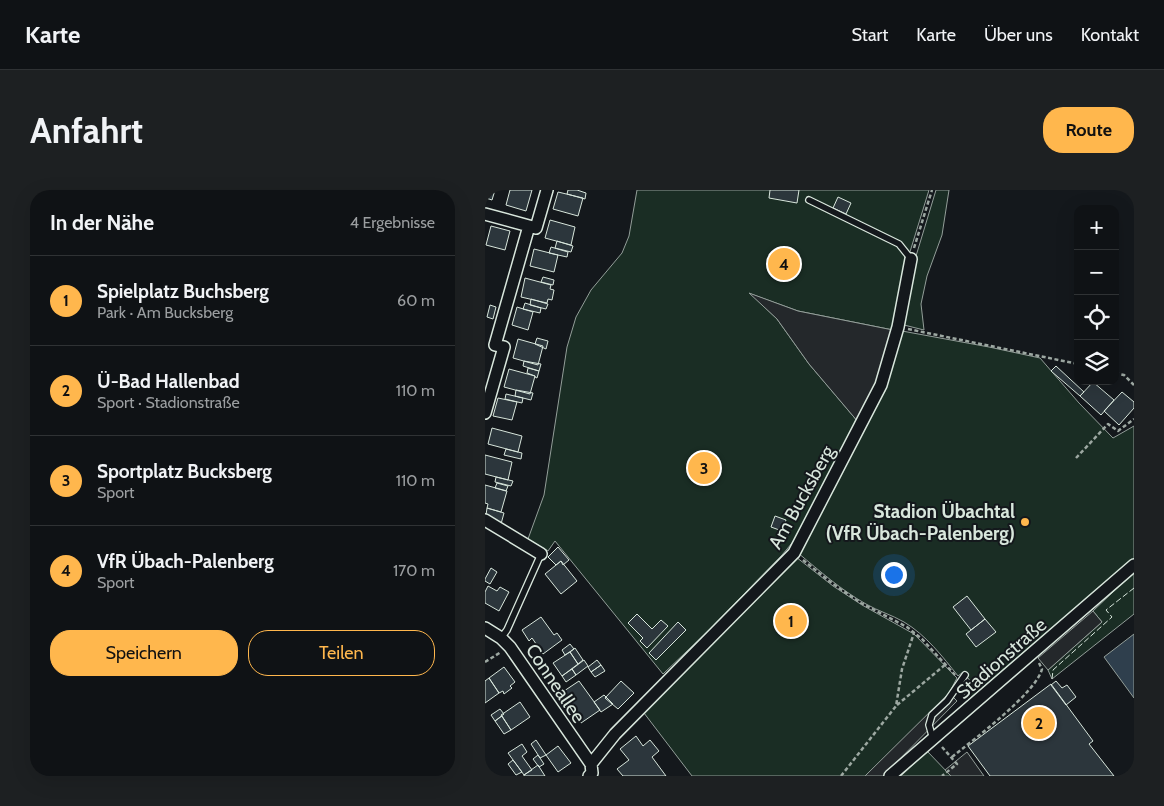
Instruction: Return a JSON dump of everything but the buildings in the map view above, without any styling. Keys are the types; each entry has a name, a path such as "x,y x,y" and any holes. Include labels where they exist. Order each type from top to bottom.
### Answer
{"street":[{"path":"485,214 536,228 547,190"},
{"path":"485,413 504,348 490,344 529,226"},
{"name":"Am Bucksberg","path":"590,770 615,734 794,553 881,385 898,327 911,259"},
{"path":"485,520 541,554"},
{"name":"Stadionstraße","path":"890,776 1134,565"},
{"name":"Conneallee","path":"485,628 511,647 590,770"}],"lane":[{"path":"809,200 899,244 911,259"},
{"path":"501,638 507,630 541,554"},
{"path":"933,739 929,725 932,715 947,701 965,675"}],"path":[{"path":"911,259 932,190"},
{"path":"898,327 1074,363"},
{"path":"1119,374 1124,375 1134,385"},
{"path":"1076,458 1108,424 1118,431 1134,419"},
{"path":"794,553 833,584 861,603 896,620 915,633 947,666 896,706 841,776"},
{"path":"896,706 902,669 915,633"},
{"path":"485,662 511,647"},
{"path":"952,758 1025,695 1041,674 1042,669 1031,654"},
{"path":"942,776 957,764 948,754"}],"green space":[{"path":"637,190 929,190 909,255 893,330 798,311 751,294 777,319 809,364 859,423 797,537 709,630 663,674 555,541 548,551 528,539 544,495 567,347 576,317 591,290 622,253 629,236"},
{"path":"936,190 949,190 942,235 927,276 921,304 924,330 904,325 916,256"},
{"path":"902,331 1040,358 1079,403 1113,438 1134,426 1134,562 972,703 963,693 972,683 963,672 958,676 920,633 895,617 857,599 798,553 858,434 885,391"},
{"path":"796,557 833,586 862,605 914,634 957,678 949,693 867,776 692,776 644,713"},
{"path":"1134,572 1134,614 1052,679 1048,670 1102,622 1093,611"},
{"path":"927,751 951,776 901,776"}],"shaded area":[{"path":"749,293 798,311 893,330 880,376 859,423 809,364 777,319"},
{"path":"1093,611 1102,622 1048,670 1038,658"},
{"path":"949,693 957,701 883,776 865,776"},
{"path":"967,752 984,776 951,776 945,770"}],"water":[{"path":"1134,634 1134,698 1104,657"}],"fence":[{"path":"1052,679 1053,670 1112,617 1106,610 1134,588"}],"place":[{"name":"VfR Übach-Palenberg","path":"784,264"},
{"name":"Sportplatz Bucksberg","path":"704,468"},
{"name":"Stadion Übachtal (VfR Übach-Palenberg)","path":"1025,522"},
{"name":"Spielplatz Buchsberg","path":"791,621"},
{"name":"Ü-Bad Hallenbad","path":"1039,723"}]}
